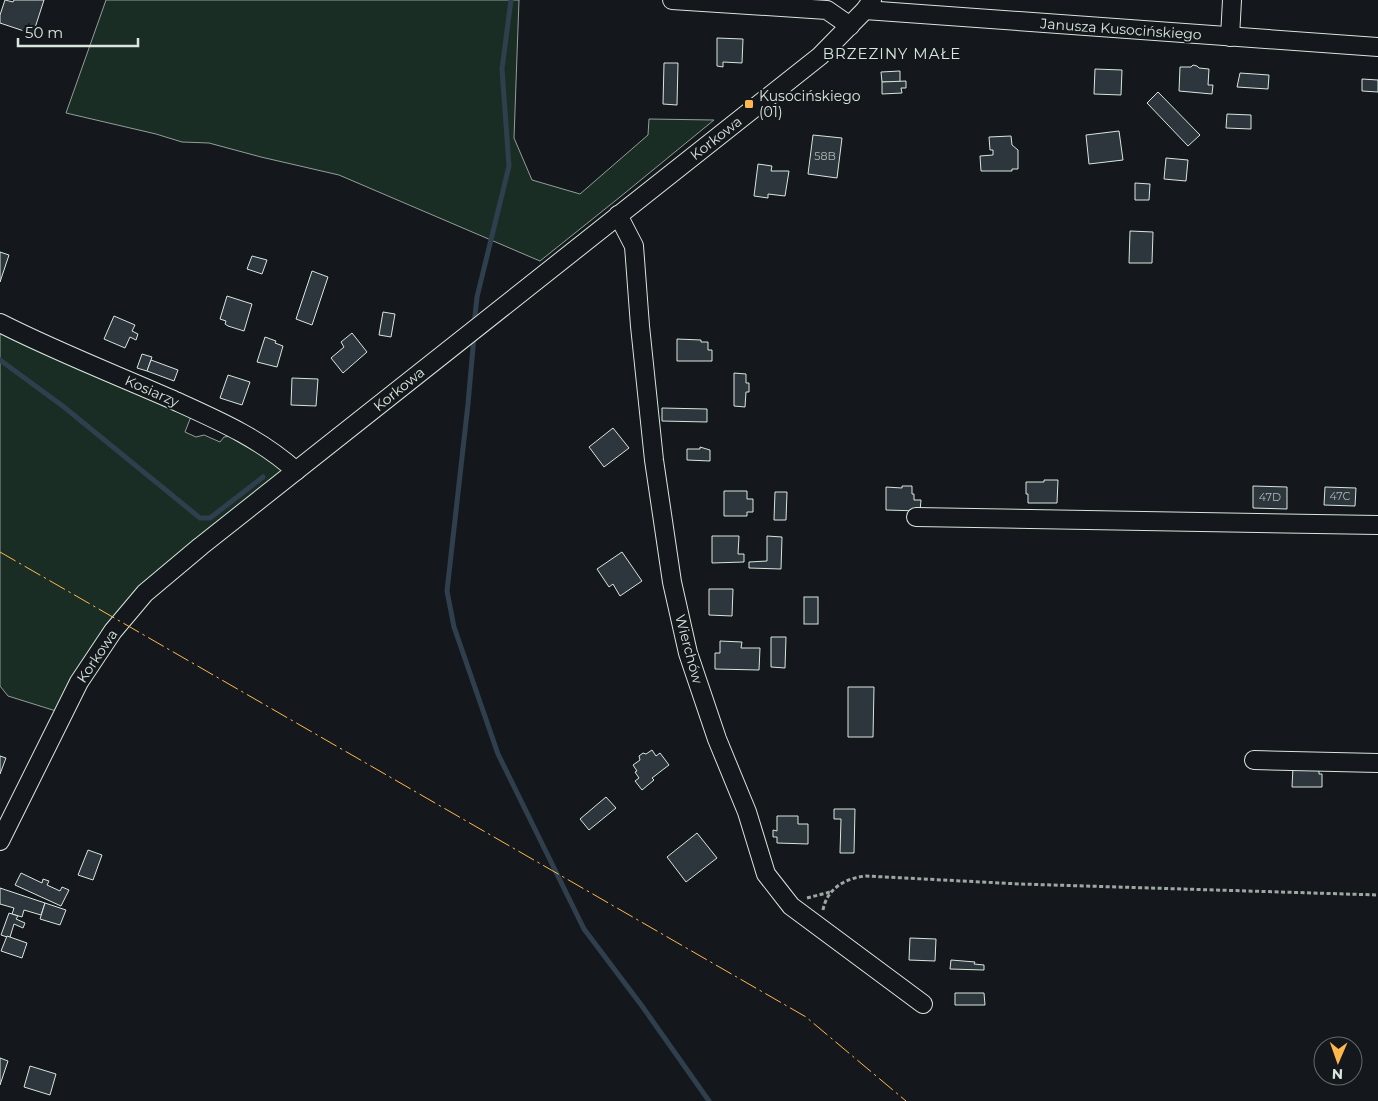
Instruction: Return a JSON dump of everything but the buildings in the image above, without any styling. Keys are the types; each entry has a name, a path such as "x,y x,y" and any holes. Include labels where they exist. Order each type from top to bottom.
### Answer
{"street":[{"path":"672,0 826,10 850,26"},
{"path":"1230,37 1232,0"},
{"name":"Korkowa","path":"0,841 7,813 79,682 113,631 145,593 484,321 820,56 869,5"},
{"name":"Janusza Kusocińskiego","path":"869,5 1230,37 1378,47"},
{"name":"Wierchów","path":"618,215 634,246 654,460 672,582 688,653 717,738 746,812 766,874 791,906 923,1004"},
{"name":"Kosiarzy","path":"0,323 217,420 256,440 278,455 296,471"},
{"path":"916,517 1378,525"},
{"path":"1254,760 1378,763"}],"path":[{"path":"827,933 823,912 824,904 831,892 842,883 855,877 866,876 1029,885 1378,896"}],"green space":[{"path":"106,0 519,0 514,138 532,180 580,194 648,135 649,119 714,120 540,261 339,175 209,143 182,142 66,113"},
{"path":"0,328 192,414 185,432 196,437 204,435 220,442 224,437 231,436 267,452 283,471 137,590 103,629 56,711 8,696 0,686"}],"waterway":[{"path":"474,325 477,297 509,166 502,69 511,0"},
{"path":"474,336 447,591 454,627 498,754 584,929 642,1006 709,1101"},
{"path":"0,360 64,407 200,518 210,518 263,477"}],"power":[{"path":"0,552 806,1017 906,1101"}],"place":[{"name":"Kusocińskiego (01)","path":"749,104"}],"district":[{"name":"BRZEZINY MAŁE","path":"892,53"}]}
